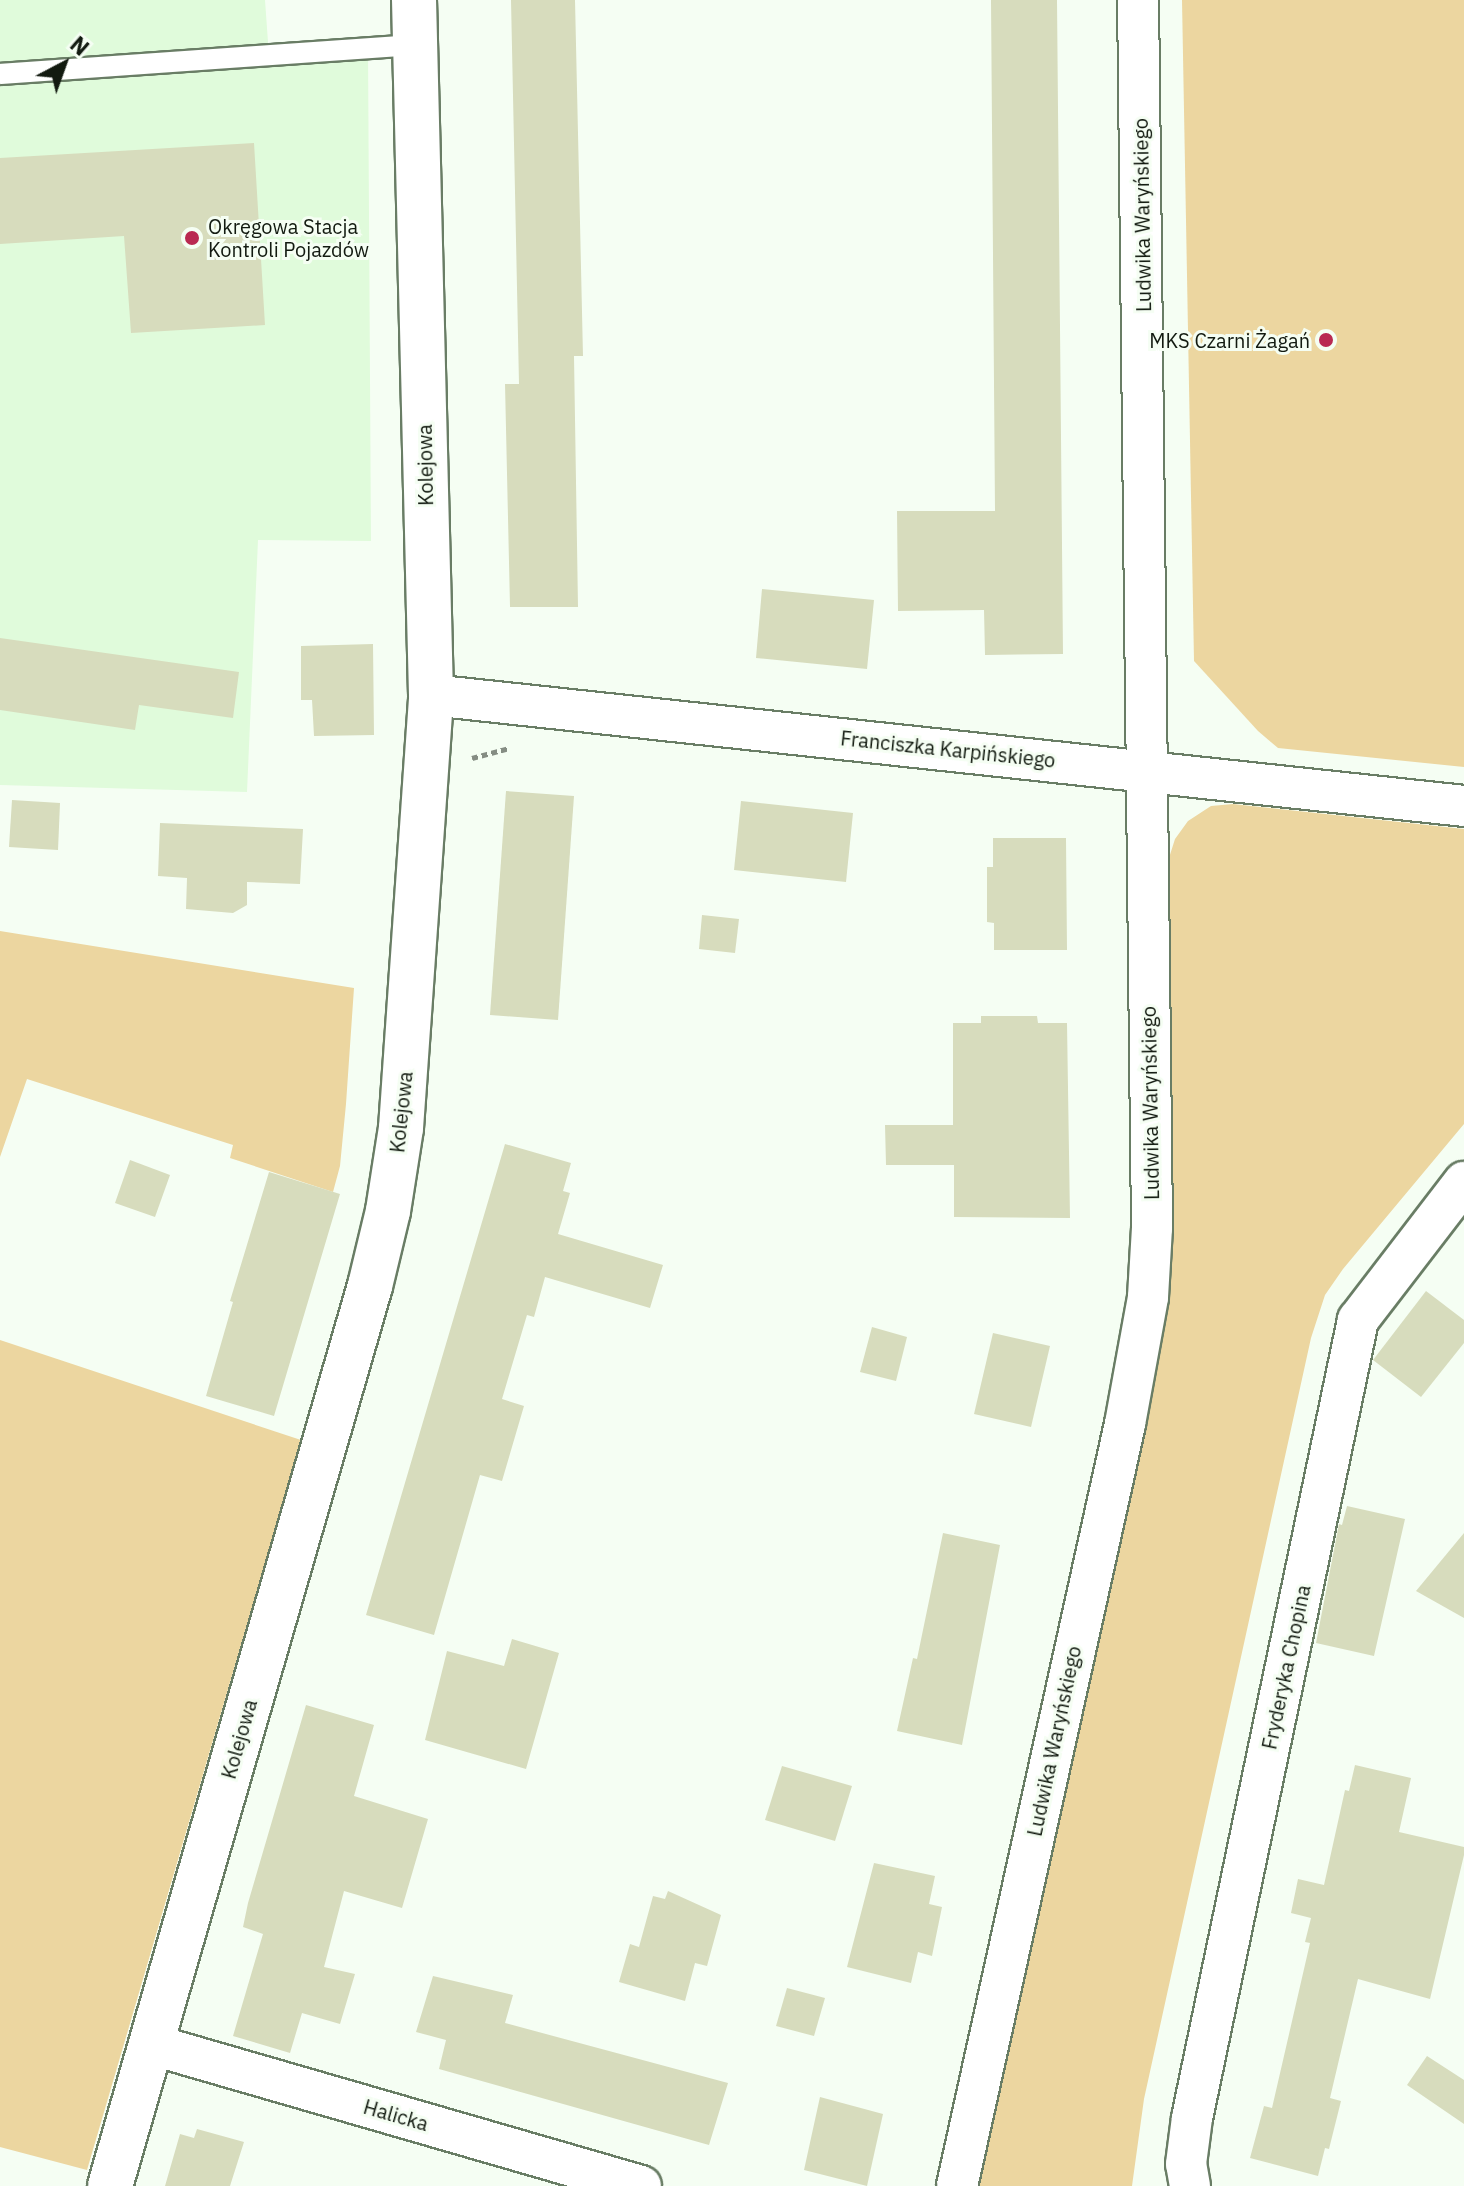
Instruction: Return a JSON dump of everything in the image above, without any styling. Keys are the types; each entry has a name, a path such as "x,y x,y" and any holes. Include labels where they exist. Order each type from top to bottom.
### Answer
{"street":[{"name":"Kolejowa","path":"110,2186 353,1347 388,1211 401,1128 431,695 414,0"},
{"name":"Ludwika Waryńskiego","path":"957,2186 1125,1424 1148,1297 1152,1228 1138,0"},
{"name":"Franciszka Karpińskiego","path":"431,695 1464,806"},
{"name":"Fryderyka Chopina","path":"1190,2186 1186,2164 1192,2118 1358,1320 1464,1182"},
{"name":"Halicka","path":"150,2044 641,2186"}],"lane":[{"path":"0,74 415,45"}],"shaded area":[{"path":"0,0 265,0 269,56 368,49 371,541 258,540 247,792 0,785"},
{"name":"MKS Czarni Żagań","path":"1182,0 1464,0 1464,767 1278,748 1258,731 1194,661"},
{"path":"1233,804 1464,829 1464,1124 1343,1269 1325,1295 1311,1338 1144,2099 1132,2186 976,2186 1163,1333 1171,1269 1168,861 1175,839 1188,821 1211,806"},
{"path":"0,931 354,988 340,1166 333,1192 230,1158 233,1145 27,1079 0,1157"},
{"path":"0,1340 301,1440 87,2170 0,2147"}],"building":[{"path":"511,0 575,0 583,356 574,356 578,607 510,607 505,384 519,384"},
{"path":"991,0 1057,0 1063,654 985,655 984,610 898,611 897,511 995,511"},
{"name":"Okręgowa Stacja Kontroli Pojazdów","path":"254,143 265,325 131,333 124,236 0,244 0,158"},
{"path":"762,589 874,600 867,669 756,658"},
{"path":"0,638 239,672 233,718 139,705 135,730 0,710"},
{"path":"373,644 374,735 314,736 312,700 301,700 301,646"},
{"path":"506,791 574,796 558,1020 490,1015"},
{"path":"12,800 60,803 58,850 9,847"},
{"path":"741,801 853,813 846,882 734,870"},
{"path":"160,823 303,829 300,884 247,882 247,905 233,913 186,909 187,878 158,876"},
{"path":"993,838 1066,838 1067,950 994,950 994,923 987,922 987,867 993,867"},
{"path":"702,915 739,919 735,953 699,949"},
{"path":"981,1016 1037,1016 1038,1023 1067,1023 1070,1218 954,1217 954,1165 886,1165 885,1125 953,1125 953,1023 981,1023"},
{"path":"505,1144 571,1163 563,1191 570,1193 558,1234 663,1265 650,1308 545,1277 534,1317 527,1315 502,1399 524,1406 502,1481 480,1475 434,1635 366,1615"},
{"path":"130,1160 170,1175 155,1217 115,1203"},
{"path":"269,1172 340,1194 274,1416 206,1396 233,1302 230,1301"},
{"path":"1426,1291 1464,1320 1464,1343 1421,1397 1373,1360"},
{"path":"872,1327 907,1337 896,1381 860,1372"},
{"path":"993,1333 1050,1346 1031,1427 974,1414"},
{"path":"1347,1506 1405,1519 1374,1656 1316,1643 1339,1524 1342,1525"},
{"path":"943,1533 1000,1545 962,1745 897,1731 913,1658 917,1659"},
{"path":"1464,1533 1464,1618 1416,1591"},
{"path":"512,1639 559,1653 526,1769 425,1740 447,1651 504,1666"},
{"path":"306,1705 374,1725 354,1796 428,1819 402,1908 344,1891 324,1967 355,1974 340,2024 302,2013 290,2053 233,2036 263,1934 243,1927 248,1903"},
{"path":"1355,1765 1411,1778 1399,1832 1464,1847 1464,1855 1430,1999 1358,1979 1330,2098 1341,2101 1329,2149 1325,2148 1318,2176 1250,2158 1264,2106 1272,2108 1310,1943 1305,1942 1311,1918 1291,1913 1298,1879 1324,1885 1345,1790 1349,1791"},
{"path":"782,1766 852,1786 835,1841 765,1820"},
{"path":"874,1863 935,1876 929,1904 942,1907 932,1956 918,1952 911,1983 847,1967"},
{"path":"668,1891 721,1915 707,1966 695,1963 685,2001 619,1982 630,1944 639,1947 653,1896 665,1899"},
{"path":"433,1976 513,1995 505,2023 728,2083 709,2145 439,2069 446,2040 416,2032"},
{"path":"787,1988 825,1998 814,2036 776,2026"},
{"path":"1427,2056 1464,2080 1464,2124 1407,2085"},
{"path":"820,2097 883,2114 867,2186 804,2170"},
{"path":"197,2129 244,2142 230,2186 165,2186 180,2134 194,2138"}],"place":[{"name":"Okręgowa Stacja Kontroli Pojazdów","path":"192,238"},
{"name":"MKS Czarni Żagań","path":"1326,340"}]}
